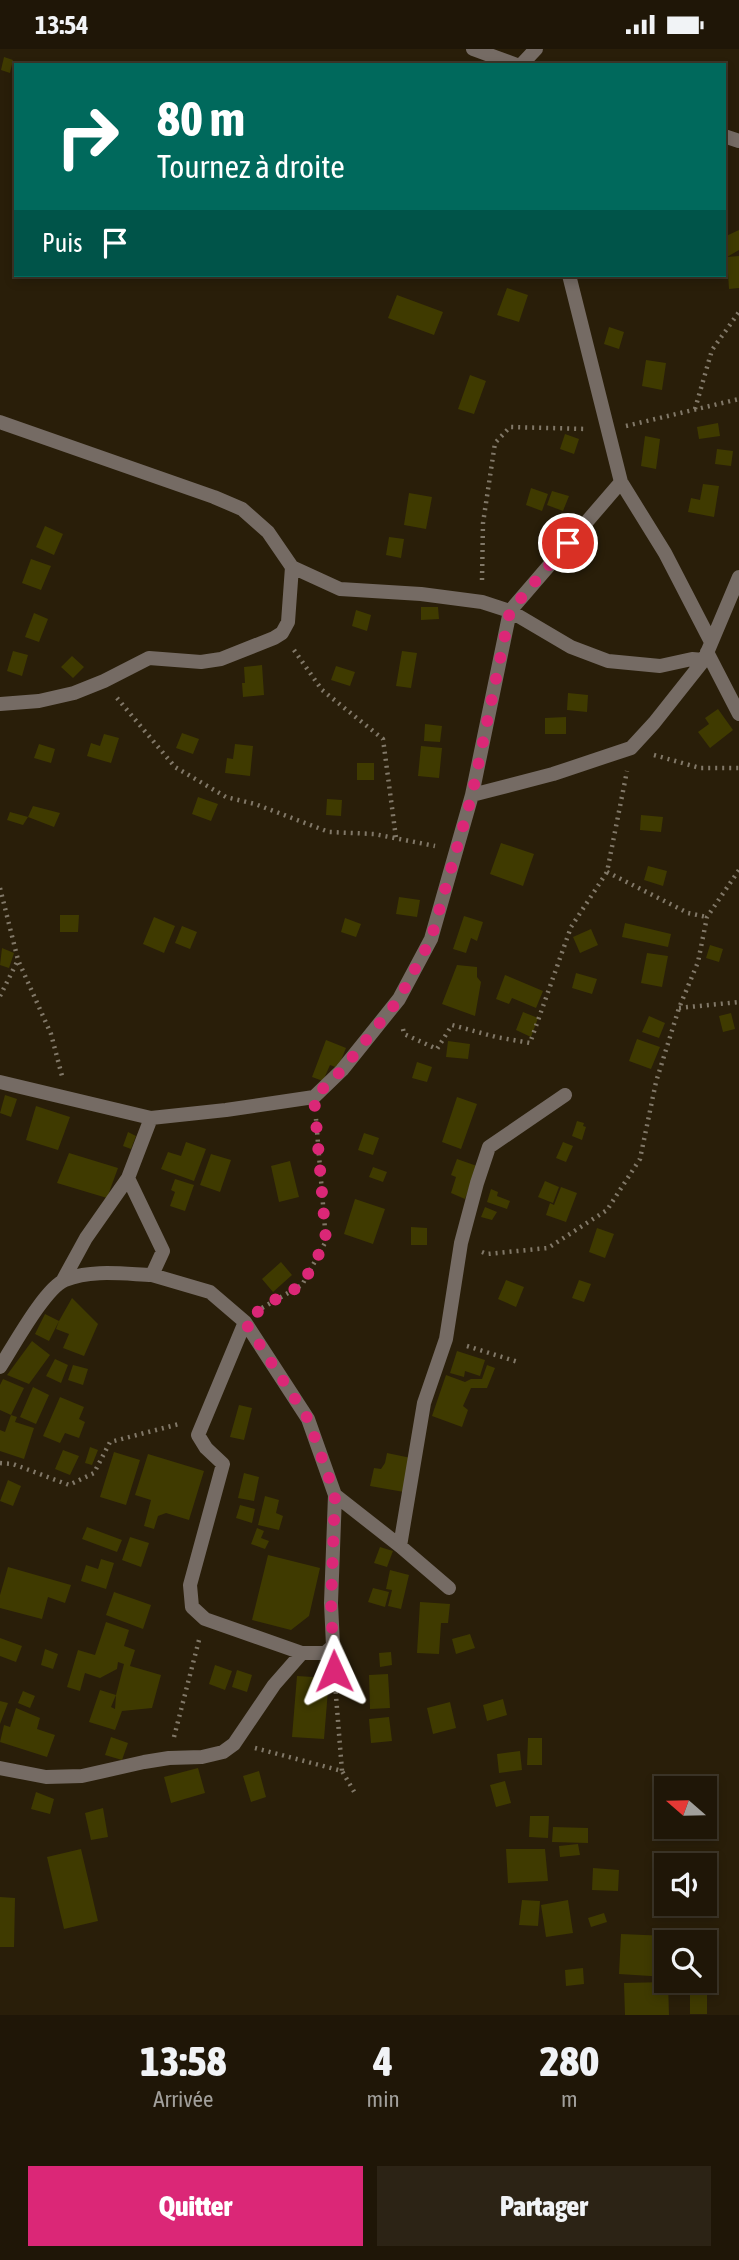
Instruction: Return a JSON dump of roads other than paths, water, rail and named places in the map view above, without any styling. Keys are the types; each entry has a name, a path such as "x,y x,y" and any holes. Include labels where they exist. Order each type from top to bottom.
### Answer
{"street":[{"path":"473,49 513,63"},
{"path":"521,63 536,49"},
{"path":"570,277 621,482 665,554 739,714"},
{"path":"0,422 214,496 242,509 268,532 292,567 340,589 421,594 482,602 510,611 571,647 608,661 660,666 692,659 708,651"},
{"path":"0,1082 150,1118 314,1097 342,1070 399,999 431,939 472,795 510,611 621,482"},
{"path":"1,699 39,701 104,681 149,657 201,662 221,659 274,638 288,622 292,567"},
{"path":"472,795 631,748 654,723 708,651 739,577"},
{"path":"400,1546 424,1403 446,1339 461,1244 489,1147 565,1095"},
{"path":"0,1367 47,1294 63,1280 86,1238 128,1178 150,1118"},
{"path":"128,1178 163,1251 152,1275"},
{"path":"63,1280 90,1274 152,1275 210,1292 245,1322 308,1419 335,1495 332,1646 325,1653 302,1653 205,1619 192,1607 190,1585 223,1464 206,1448 198,1435 245,1322"},
{"path":"335,1495 449,1588"},
{"path":"0,1768 46,1777 82,1776 169,1758 202,1757 223,1752 234,1744 274,1685 302,1653"}]}
